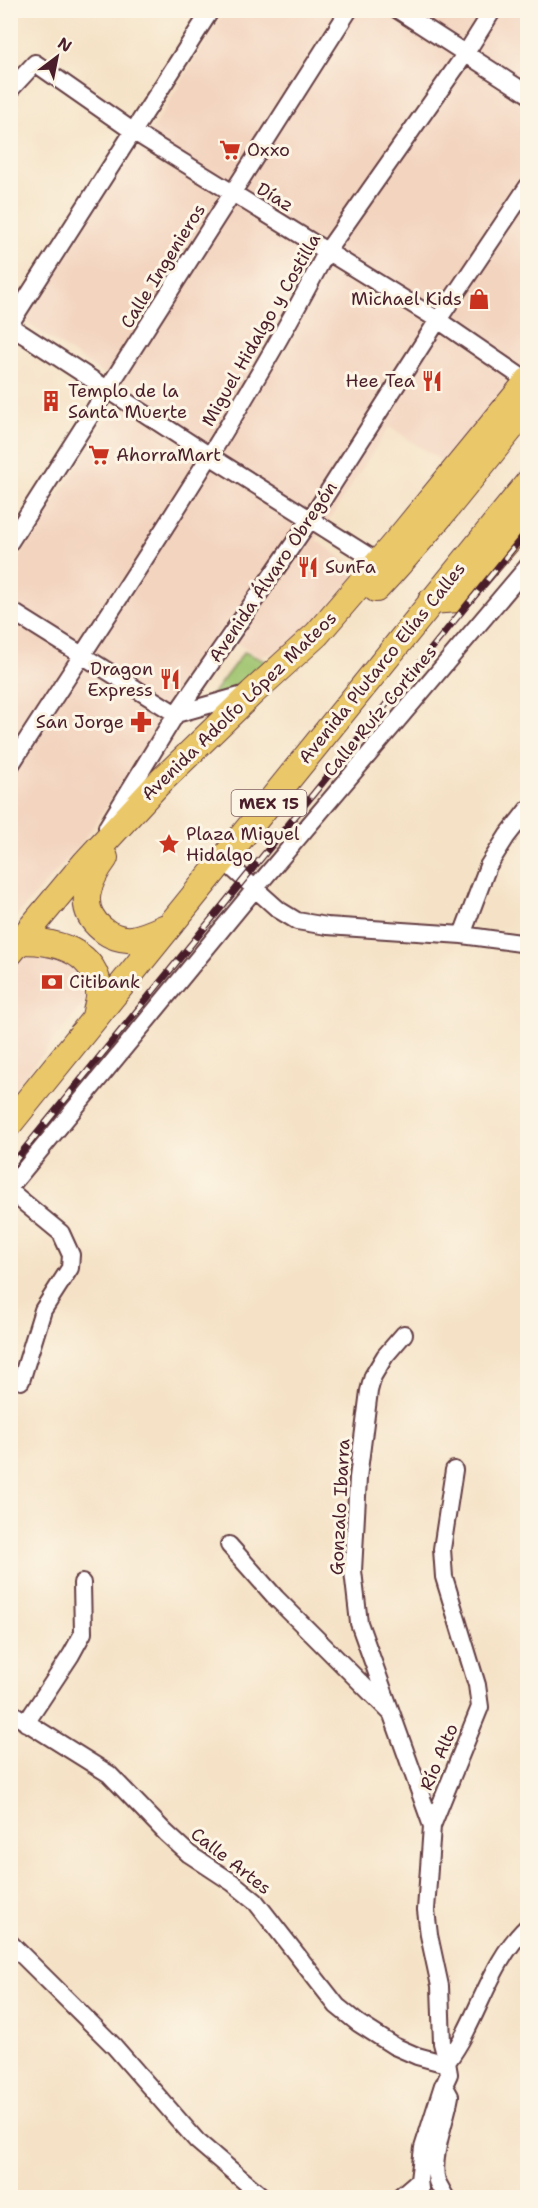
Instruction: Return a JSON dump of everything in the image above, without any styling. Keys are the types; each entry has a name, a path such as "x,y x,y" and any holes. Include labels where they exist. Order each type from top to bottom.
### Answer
{"highway":[{"name":"Avenida Adolfo López Mateos","path":"85,864 157,784 317,634 527,381"},
{"path":"317,634 344,619 367,599 407,557 528,407"},
{"name":"Avenida Plutarco Elías Calles","path":"10,1123 528,483"},
{"path":"431,602 445,594 528,499"},
{"path":"431,602 458,599 528,517"},
{"path":"171,925 141,937 121,939 105,932 93,922 87,910 88,893 90,882 117,840 175,778 196,747"},
{"name":"Avenida Álvaro Obregón","path":"15,947 85,864"},
{"path":"15,947 40,941 63,946 87,962 95,976 99,993 95,1017"}],"street":[{"path":"212,10 10,325 210,456 378,562"},
{"name":"Calle Ingenieros","path":"10,542 349,10"},
{"path":"398,10 528,94"},
{"name":"Miguel Hidalgo y Costilla","path":"10,766 210,456 327,251 466,54 493,10"},
{"name":"Díaz","path":"10,90 35,63 135,132 438,320 527,381"},
{"name":"Avenida Álvaro Obregón","path":"85,864 176,714 310,520 438,320 528,186"},
{"name":"Calle Ruíz Cortines","path":"10,1189 254,890 528,567"},
{"path":"10,610 176,714 252,693"},
{"path":"462,935 488,866 528,809"},
{"path":"223,860 254,890 297,921 327,926 462,935 528,944"},
{"path":"10,1189 61,1233 71,1255 70,1268 43,1310 21,1381"},
{"name":"Gonzalo Ibarra","path":"404,1334 385,1356 373,1376 369,1391 358,1478 353,1571 359,1623 432,1826"},
{"name":"Río Alto","path":"447,2062 442,2043 440,1986 426,1910 432,1826 480,1707 477,1685 443,1569 442,1549 454,1470"},
{"path":"229,1545 276,1598 392,1715"},
{"path":"26,1723 83,1633 82,1583"},
{"name":"Calle Artes","path":"10,1712 92,1761 109,1774 182,1847 255,1901 338,2006 358,2023 394,2046 417,2056 447,2062"},
{"path":"421,2198 419,2180 423,2148 449,2074 447,2062 463,2037 489,1982 514,1941 528,1926"},
{"path":"10,1943 114,2046 198,2141 264,2198"},
{"path":"444,2085 450,2096 436,2156 435,2170 437,2181 446,2198"},
{"path":"398,2198 419,2180"}],"shaded area":[{"path":"224,11 527,11 527,370 448,465 389,427 316,540 360,571 311,626 282,650 260,657 219,633 80,845 12,921 10,919 10,572 126,389 23,321 137,145 155,125"},
{"path":"11,934 84,969 90,996 11,1093"}],"green space":[{"path":"244,652 272,664 204,705"}],"railway":[{"path":"10,1167 528,530"}],"place":[{"name":"Oxxo","path":"230,150"},
{"name":"Michael Kids","path":"479,299"},
{"name":"Hee Tea","path":"432,381"},
{"name":"Templo de la Santa Muerte","path":"51,401"},
{"name":"AhorraMart","path":"99,455"},
{"name":"SunFa","path":"308,567"},
{"name":"Dragon Express","path":"170,679"},
{"name":"San Jorge","path":"141,722"},
{"name":"Plaza Miguel Hidalgo","path":"169,844"},
{"name":"Citibank","path":"52,982"}]}
